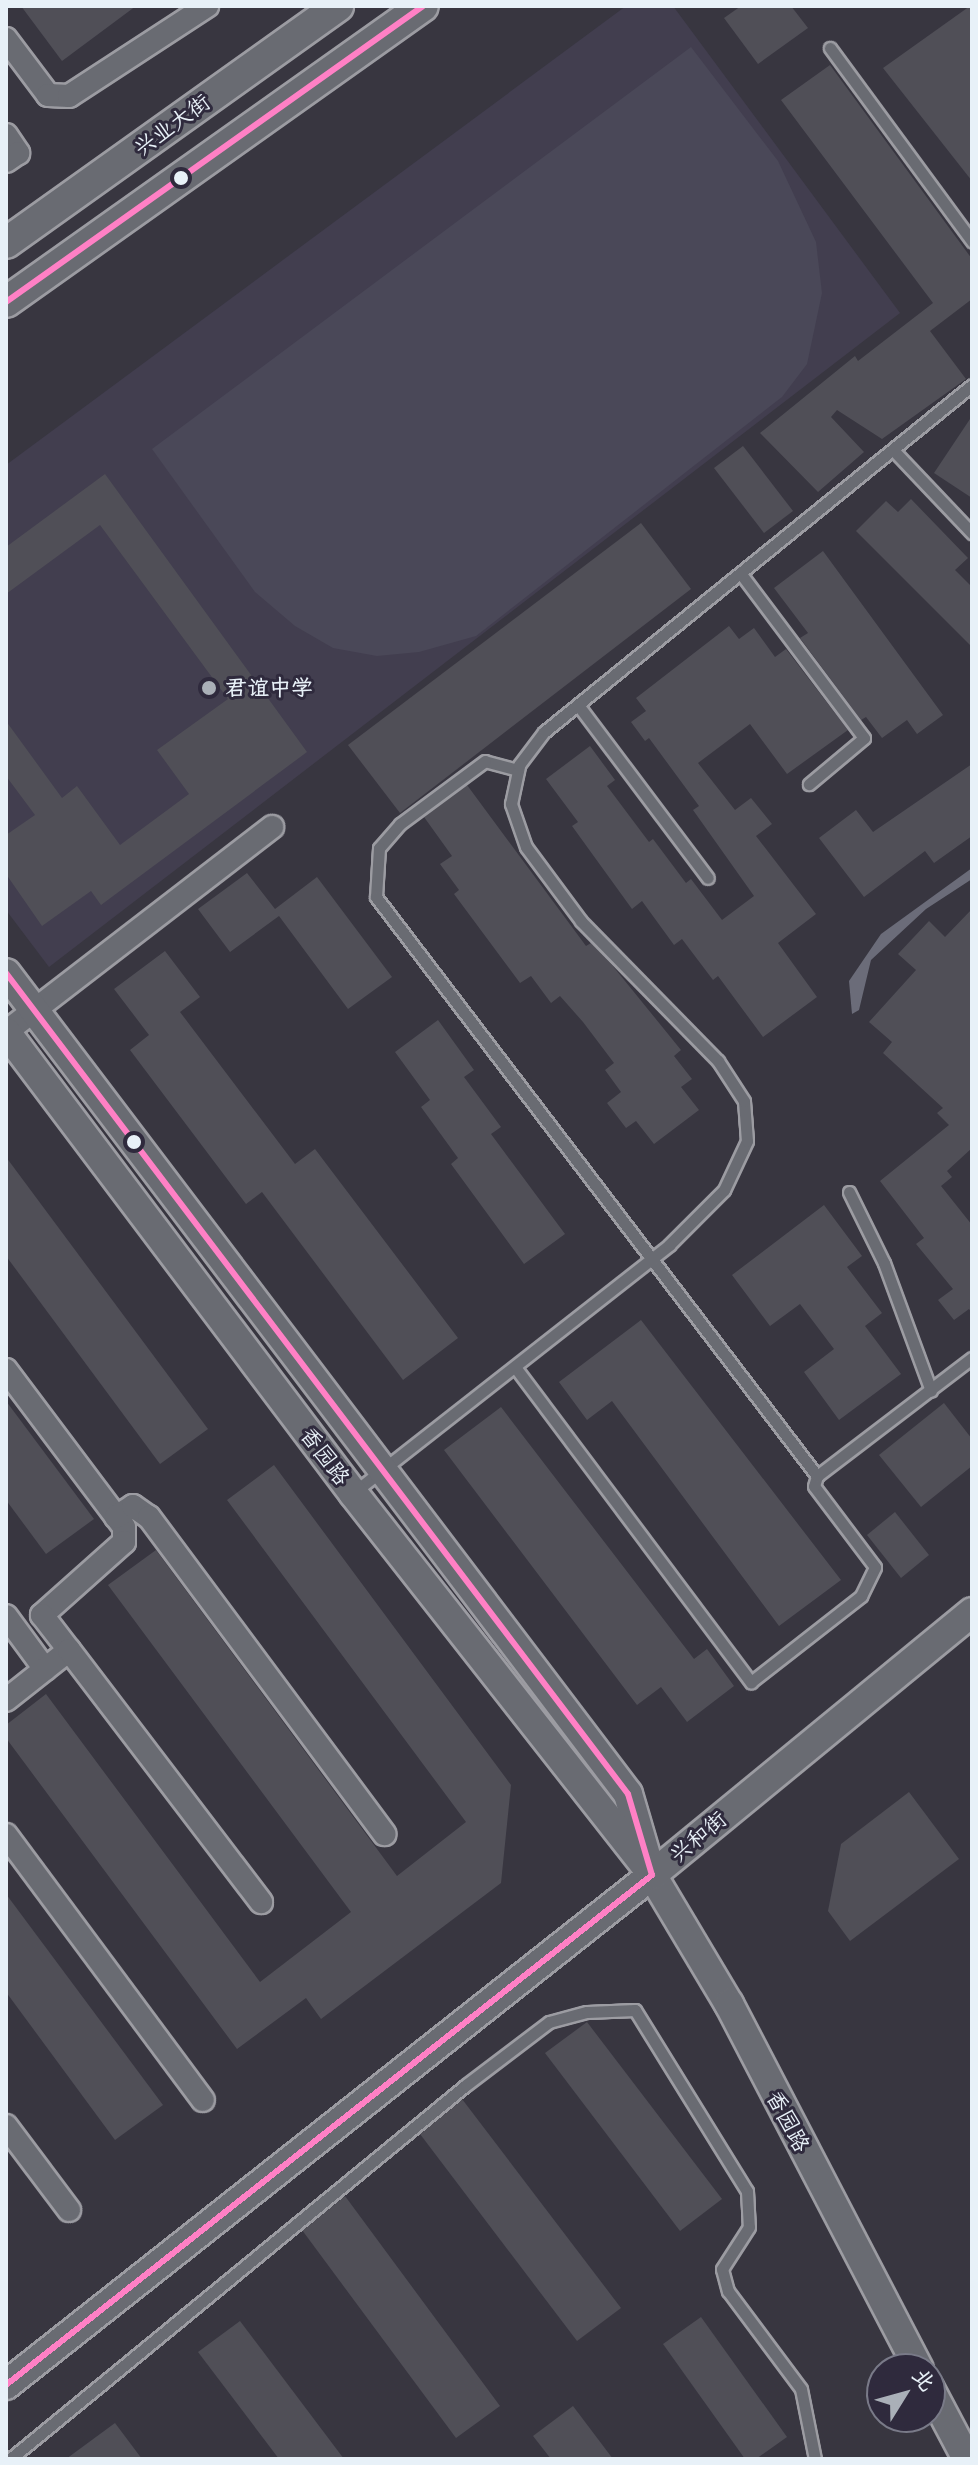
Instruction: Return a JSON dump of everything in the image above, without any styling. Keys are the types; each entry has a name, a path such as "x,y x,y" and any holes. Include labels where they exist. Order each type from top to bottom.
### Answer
{"main road":[{"name":"兴业大街","path":"6,243 338,6"},
{"path":"6,302 423,6"}],"street":[{"path":"6,39 48,95 69,96 207,6"},
{"path":"6,135 18,153 6,161"},
{"path":"9,1043 34,1011 272,827"},
{"name":"香园路","path":"6,973 628,1794 652,1875"},
{"name":"香园路","path":"9,1043 353,1493 652,1875 729,2004 911,2353"},
{"path":"6,1370 116,1517 124,1542 42,1615 261,1902"},
{"path":"116,1517 133,1506 149,1517 384,1834"},
{"name":"兴和街","path":"7,2383 652,1875 972,1612"},
{"path":"6,1616 45,1669"},
{"path":"6,1700 69,1650"},
{"path":"6,1835 203,2100"},
{"path":"6,2126 69,2210"},
{"path":"946,2419 967,2459"}],"lane":[{"path":"830,48 972,241"},
{"path":"353,1493 654,1257 724,1190 747,1141 744,1101 718,1061 581,921 526,847 511,804 518,770 544,732 895,452 972,385"},
{"path":"895,452 972,533"},
{"path":"741,574 864,738 809,784"},
{"path":"578,705 708,878"},
{"path":"518,770 485,761 400,824 379,848 376,897 654,1257 817,1476"},
{"path":"849,1192 884,1263 931,1391"},
{"path":"515,1367 751,1682 861,1596 875,1567 814,1486 817,1476 972,1358"},
{"path":"10,2459 549,2022 587,2012 635,2010 747,2191 749,2227 722,2269 728,2291 801,2389 815,2459"}],"shaded area":[{"name":"君谊中学","path":"626,6 673,6 900,313 49,967 6,910 6,465"},
{"path":"691,47 778,161 816,242 822,293 807,364 782,397 476,636 419,652 377,656 333,648 295,626 255,592 152,449"},
{"path":"972,868 972,879 926,909 871,960 859,1010 852,1014 849,981 881,934"}],"building":[{"path":"21,6 136,6 62,61"},
{"path":"741,6 791,6 808,28 758,64 724,18"},
{"path":"972,6 972,181 883,68"},
{"path":"830,65 972,259 972,299 930,331 966,379 882,439 837,410 831,417 864,452 818,492 760,433 855,356 858,361 933,303 781,100"},
{"path":"972,416 972,498 934,473"},
{"path":"743,446 793,511 764,533 714,468"},
{"path":"105,474 307,752 101,905 91,891 42,926 6,874 6,835 35,815 6,776 6,721 62,798 77,786 120,845 189,794 157,750 228,699 100,525 6,594 6,547"},
{"path":"911,499 968,558 955,570 972,587 972,647 856,531 886,501 898,512"},
{"path":"641,523 691,589 400,813 348,745"},
{"path":"823,551 943,715 917,734 907,720 882,738 866,717 861,720 800,638 808,633 774,588"},
{"path":"729,626 739,639 754,628 775,657 786,649 848,730 787,774 750,724 698,763 735,810 751,798 772,824 756,836 816,914 778,943 817,997 763,1037 718,976 713,980 682,939 674,945 642,901 632,909 572,826 578,822 546,779 590,746 615,780 607,786 649,842 653,839 686,883 691,879 722,920 754,896 693,810 699,806 649,738 645,741 631,722 646,711 636,698"},
{"path":"972,764 972,836 934,863 925,851 864,897 819,838 856,810 873,832"},
{"path":"467,785 586,946 591,943 612,965 681,1050 674,1056 692,1079 681,1087 699,1110 654,1144 636,1121 626,1128 607,1103 621,1092 605,1070 614,1063 583,1022 560,996 551,1003 531,976 520,983 454,894 459,890 440,864 452,856 424,817"},
{"path":"247,873 275,909 317,877 392,977 348,1009 279,916 230,952 198,909"},
{"path":"972,909 972,1148 947,1171 952,1177 941,1186 972,1225 972,1313 969,1309 954,1320 938,1300 953,1289 916,1244 924,1238 880,1181 949,1125 937,1113 943,1108 883,1053 892,1042 869,1022 916,970 898,954 929,921 945,937"},
{"path":"165,951 200,997 180,1012 295,1164 315,1149 458,1338 403,1380 262,1192 246,1204 130,1050 149,1035 114,989"},
{"path":"438,1020 474,1070 464,1077 501,1127 491,1134 565,1234 524,1264 451,1164 458,1158 421,1107 430,1100 395,1052"},
{"path":"6,1157 208,1429 160,1464 6,1256"},
{"path":"824,1205 862,1256 847,1267 882,1313 865,1326 901,1374 839,1420 804,1372 834,1349 800,1304 770,1326 732,1275"},
{"path":"641,1320 841,1580 779,1626 612,1401 587,1420 559,1382"},
{"path":"6,1401 94,1519 46,1554 6,1500"},
{"path":"944,1403 972,1439 972,1466 921,1507 879,1455"},
{"path":"501,1407 694,1659 707,1649 734,1686 687,1722 661,1687 637,1705 444,1450"},
{"path":"274,1465 511,1785 501,1883 321,2019 306,1998 237,2049 6,1738 6,1725 46,1694 260,1982 351,1912 108,1585 156,1550 397,1876 466,1822 227,1500"},
{"path":"895,1512 929,1555 901,1578 867,1535"},
{"path":"909,1792 959,1859 850,1941 828,1911 841,1844"},
{"path":"6,1894 163,2105 115,2140 6,1992"},
{"path":"587,2022 722,2199 680,2231 545,2053"},
{"path":"462,2099 621,2308 577,2341 420,2134"},
{"path":"345,2196 500,2406 456,2438 302,2230"},
{"path":"701,2317 787,2437 756,2459 745,2459 663,2344"},
{"path":"240,2321 344,2459 279,2459 198,2352"},
{"path":"573,2406 613,2459 551,2459 533,2436"},
{"path":"115,2423 142,2459 66,2459"}],"transit line":[{"path":"6,302 423,6"},
{"path":"6,973 628,1794 652,1875"},
{"path":"6,2385 652,1875"}],"place":[{"name":"君谊中学","path":"209,688"}]}
